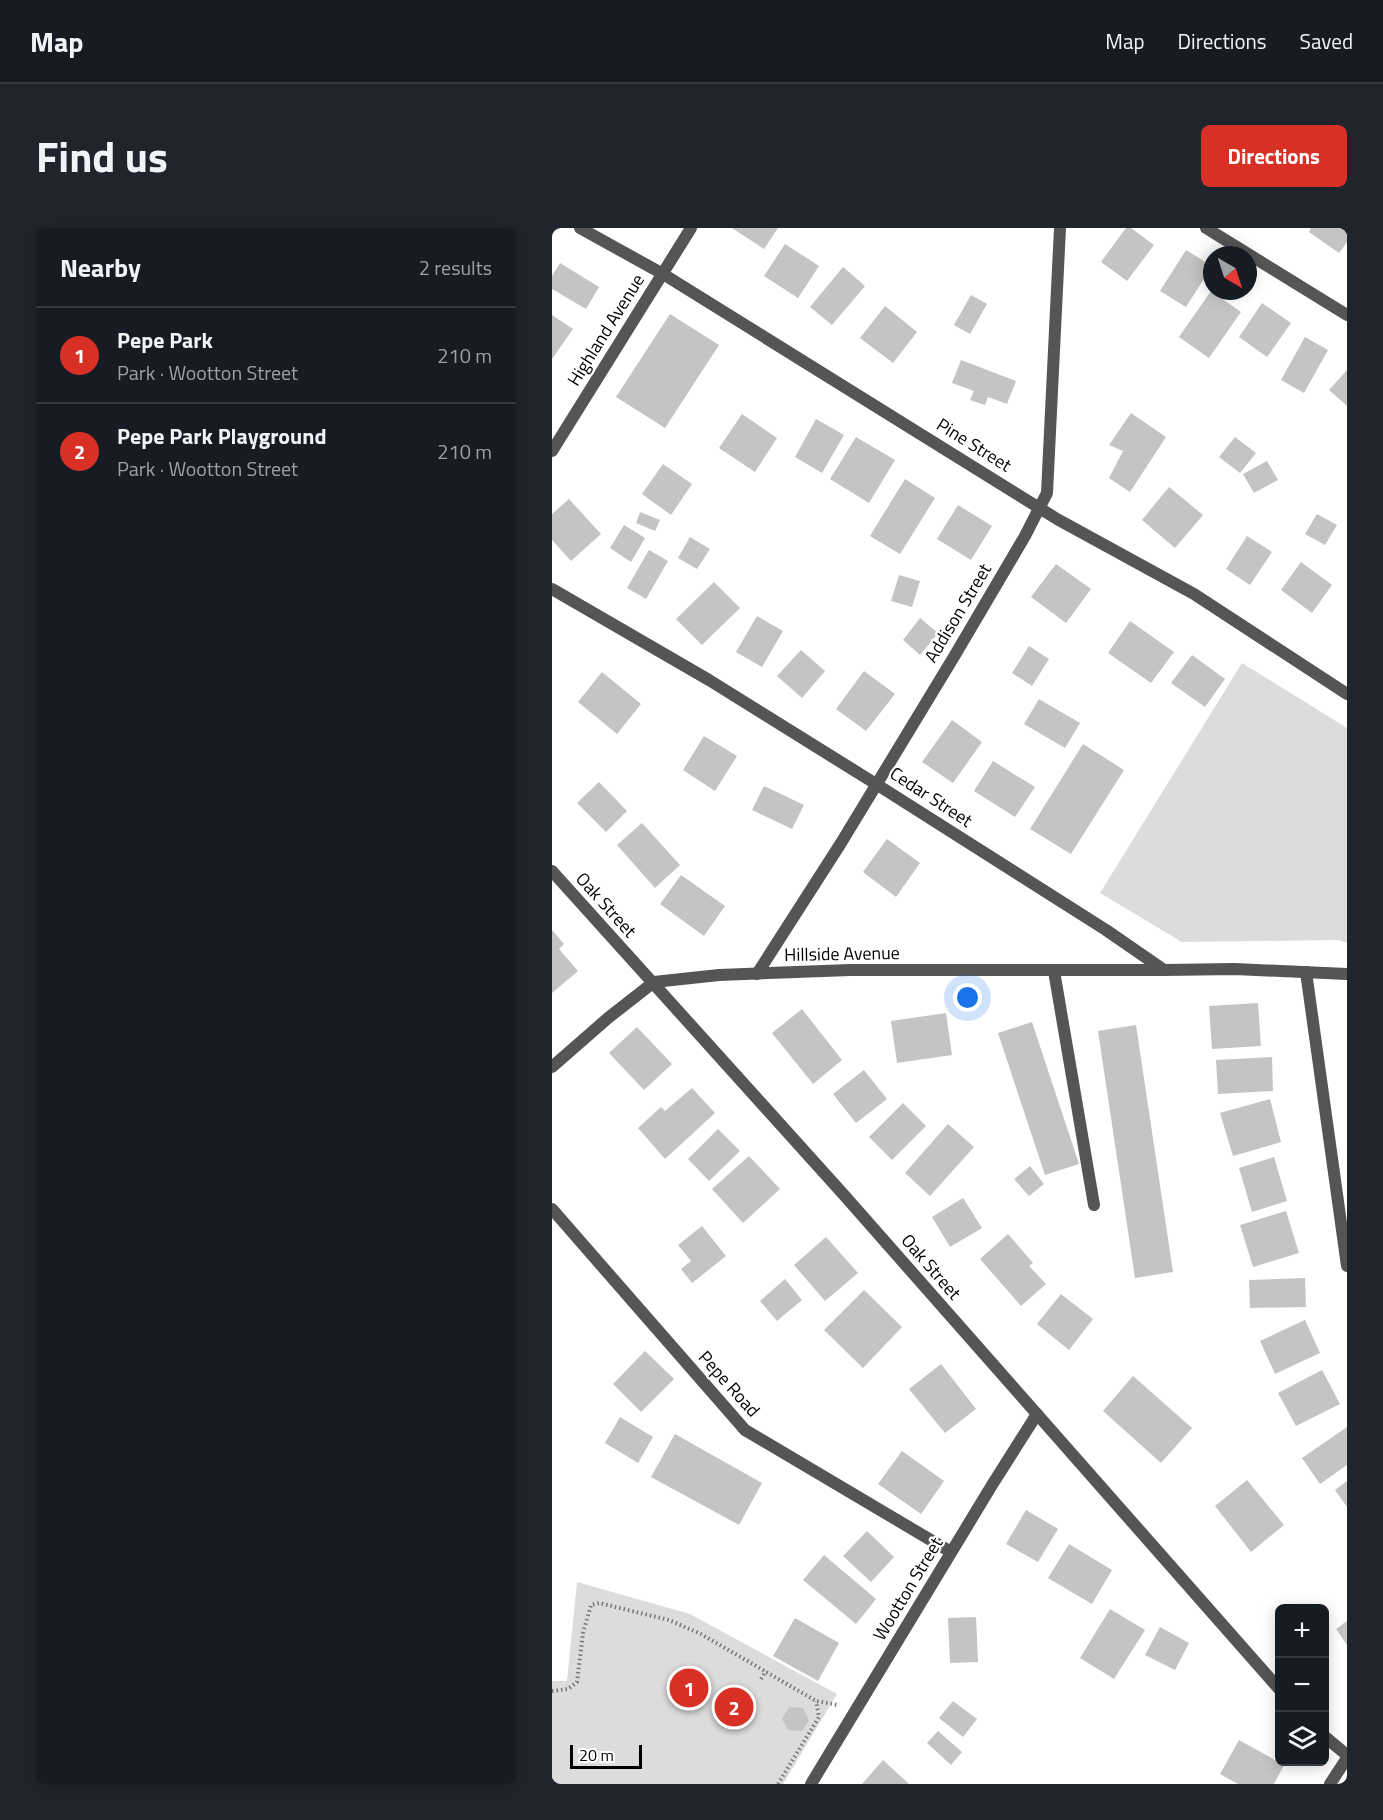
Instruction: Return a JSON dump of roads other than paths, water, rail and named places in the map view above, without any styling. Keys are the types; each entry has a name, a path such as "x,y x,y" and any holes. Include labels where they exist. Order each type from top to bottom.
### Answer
{"street":[{"name":"Pine Street","path":"580,228 663,274 1057,519 1194,594 1347,694"},
{"name":"Highland Avenue","path":"552,452 691,228"},
{"name":"Addison Street","path":"757,974 961,645 1047,493 1060,228"},
{"path":"1206,228 1347,315"},
{"name":"Cedar Street","path":"552,589 709,680 1106,930 1164,970"},
{"name":"Oak Street","path":"552,870 652,984 844,1195 1275,1684"},
{"path":"1164,970 1235,969 1347,974"},
{"name":"Hillside Avenue","path":"652,984 719,975 850,970 1164,970"},
{"path":"1054,971 1094,1205"},
{"path":"1306,972 1347,1266"},
{"path":"552,1067 608,1018 652,984"},
{"name":"Pepe Road","path":"552,1209 745,1430 951,1552"},
{"name":"Wootton Street","path":"811,1784 1037,1414"},
{"path":"1329,1740 1347,1756 1330,1784"}],"place":[{"name":"Pepe Park","path":"689,1688"},
{"name":"Pepe Park Playground","path":"734,1707"}]}
